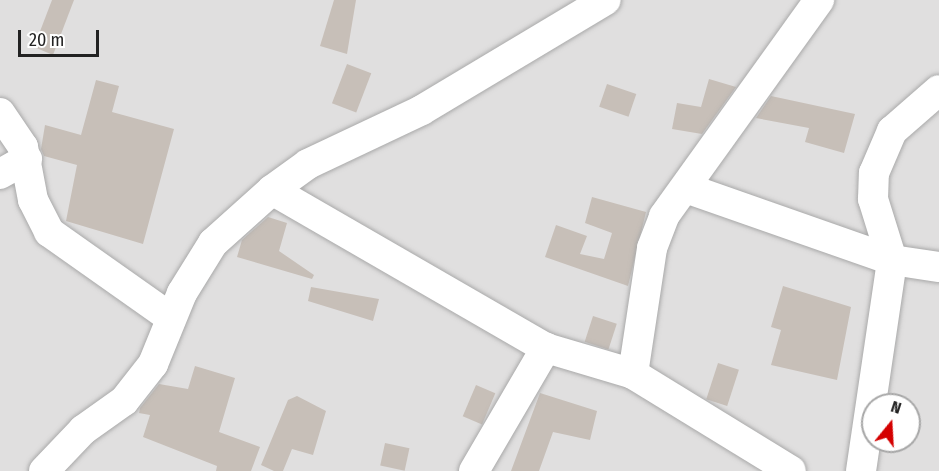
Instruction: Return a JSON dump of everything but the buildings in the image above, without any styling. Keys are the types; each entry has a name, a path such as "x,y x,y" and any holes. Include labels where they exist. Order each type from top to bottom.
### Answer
{"street":[{"path":"44,471 83,430 124,401 153,364 171,318 213,243 272,190 308,164 422,110 606,0"},
{"path":"633,374 652,248 664,216 819,0"},
{"path":"861,471 892,260 873,199 878,157 892,131 939,90"},
{"path":"0,113 14,127 27,159 33,200 50,232 171,318"},
{"path":"0,174 27,159"},
{"path":"686,188 892,260 939,267"},
{"path":"272,190 546,348 633,374 791,471"},
{"path":"474,471 546,348"}],"shaded area":[{"path":"0,0 939,0 939,471 0,471"}]}
